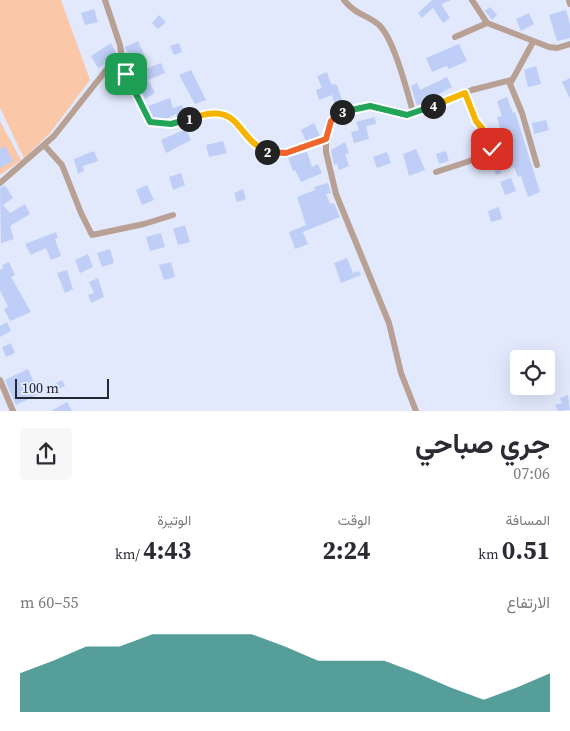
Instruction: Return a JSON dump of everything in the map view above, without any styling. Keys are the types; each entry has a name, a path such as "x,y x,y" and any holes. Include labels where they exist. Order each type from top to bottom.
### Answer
{"street":[{"path":"105,0 126,74 150,122 171,124 209,112 215,112 232,120 262,150 276,154 286,153 326,139"},
{"path":"344,0 362,17 372,20 384,31 399,66 414,112"},
{"path":"472,0 486,23 533,42 557,48 570,44"},
{"path":"569,0 570,4"},
{"path":"455,37 486,23"},
{"path":"533,42 510,80 511,89 522,113 537,165"},
{"path":"0,184 54,136 107,69 122,58"},
{"path":"416,411 401,373 389,323 336,194 326,152 326,139 335,115 350,108 370,106 401,114 414,112 465,93 510,80"},
{"path":"436,172 470,161 492,149 491,139 476,121 465,93"},
{"path":"44,145 62,165 92,235 144,224 173,215"},
{"path":"0,380 13,411"}],"shaded area":[{"path":"0,0 61,0 90,80 50,133 24,158 0,108"},
{"path":"0,121 21,160 0,175"}],"building":[{"path":"432,0 451,0 441,4 450,18 443,23 433,8 422,18 418,13"},
{"path":"490,7 497,15 492,20 485,11"},
{"path":"94,9 98,22 85,25 81,13"},
{"path":"566,10 570,24 570,38 557,41 549,15"},
{"path":"529,13 534,24 521,31 516,19"},
{"path":"159,15 166,22 158,29 152,23"},
{"path":"138,41 145,56 132,62 125,47"},
{"path":"111,43 116,53 98,68 91,56"},
{"path":"179,43 182,52 174,55 170,46"},
{"path":"459,44 467,61 449,69 447,66 432,72 426,58"},
{"path":"161,63 165,73 148,80 155,93 145,99 136,77 139,75 137,72"},
{"path":"536,66 541,84 528,87 524,70"},
{"path":"191,70 206,100 195,104 179,75"},
{"path":"327,72 331,84 337,85 343,103 335,106 332,95 319,100 316,90 322,88 317,76"},
{"path":"447,77 452,87 417,106 411,86 417,83 420,90"},
{"path":"570,78 570,99 562,82"},
{"path":"507,97 513,113 515,112 540,192 528,197 521,176 518,177 514,167 501,170 502,173 496,175 493,166 501,163 499,154 510,151 506,130 501,132 497,117 502,116 497,101"},
{"path":"170,98 173,108 182,105 185,114 177,117 176,114 166,119 153,117 148,106"},
{"path":"375,117 376,124 366,126 369,139 354,143 351,132 359,130 356,122"},
{"path":"546,120 549,130 534,134 532,123"},
{"path":"314,123 320,136 306,141 301,130"},
{"path":"186,129 191,140 166,153 161,140"},
{"path":"223,141 227,153 209,157 206,145"},
{"path":"345,142 349,153 345,154 349,166 339,170 337,164 334,165 331,150"},
{"path":"5,146 13,161 0,168 0,149"},
{"path":"416,149 425,170 409,176 403,154"},
{"path":"94,151 98,161 83,166 84,171 78,174 74,159"},
{"path":"446,151 449,161 439,164 436,154"},
{"path":"307,152 312,167 318,164 322,173 301,182 295,170 293,171 288,157"},
{"path":"387,152 391,163 377,168 373,157"},
{"path":"181,173 185,185 173,190 169,177"},
{"path":"511,178 516,191 505,195 500,182"},
{"path":"328,183 331,193 326,194 330,204 334,203 340,217 303,232 308,244 295,249 289,232 306,225 297,197 315,190 314,187"},
{"path":"5,185 13,198 3,205 10,213 25,204 30,214 10,226 14,239 1,243 0,188"},
{"path":"147,185 154,200 142,205 136,190"},
{"path":"243,189 246,199 237,202 234,193"},
{"path":"499,207 502,219 491,222 488,211"},
{"path":"185,225 190,242 178,245 173,229"},
{"path":"56,232 58,238 55,239 61,256 51,260 46,248 31,255 25,244"},
{"path":"161,233 165,247 150,251 146,237"},
{"path":"110,249 114,263 102,267 97,253"},
{"path":"88,254 93,267 80,273 75,260"},
{"path":"347,258 353,273 359,271 361,275 341,283 334,263"},
{"path":"9,262 15,275 11,277 31,312 10,321 4,309 8,307 0,290 0,270 3,268 2,265"},
{"path":"171,262 175,277 164,280 159,265"},
{"path":"67,270 73,289 65,293 57,273"},
{"path":"98,278 104,297 91,303 88,295 94,293 89,282"},
{"path":"7,322 11,331 0,337 0,326"},
{"path":"11,343 15,353 6,357 2,347"},
{"path":"28,369 39,394 16,405 5,380"},
{"path":"62,380 65,386 50,393 47,388"},
{"path":"568,395 570,410 558,411 555,405 562,403 560,398"},
{"path":"67,402 72,411 51,411"}],"route":[{"path":"126,74 150,122 155,124 171,124 209,112 215,112 232,120 262,150 276,154 286,153 326,139 331,121 335,115 350,108 379,107 407,115 435,106 465,93 476,121 488,132 493,144 492,149"}]}
